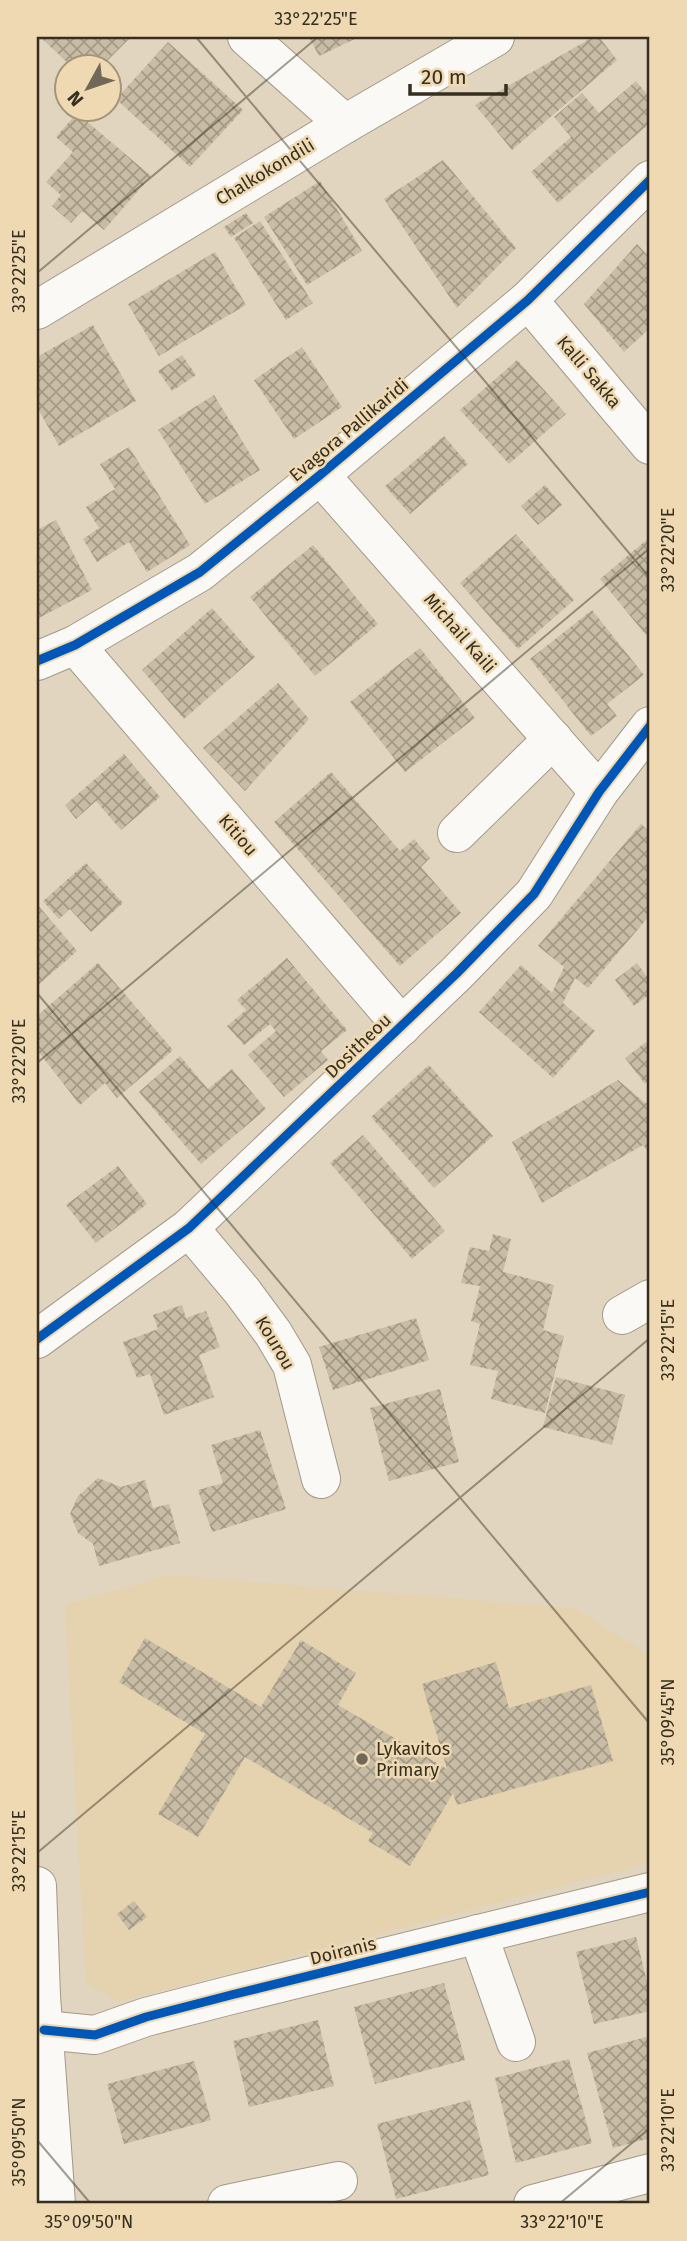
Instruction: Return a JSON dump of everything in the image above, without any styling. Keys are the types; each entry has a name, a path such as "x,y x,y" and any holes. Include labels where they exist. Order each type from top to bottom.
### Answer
{"street":[{"path":"247,37 345,124"},
{"name":"Chalkokondili","path":"37,310 495,37"},
{"name":"Evagora Pallikaridi","path":"37,661 75,645 200,572 528,300 650,180"},
{"name":"Kalli Sakka","path":"528,300 650,444"},
{"name":"Michail Kaili","path":"320,475 599,792"},
{"name":"Kitiou","path":"75,645 402,1026"},
{"name":"Dositheou","path":"37,1339 189,1228 402,1026 534,894 599,792 650,726"},
{"path":"457,833 553,739"},
{"name":"Kourou","path":"189,1228 242,1291 292,1364 321,1479"},
{"path":"37,1886 41,2007 56,2204"},
{"name":"Doiranis","path":"41,2007 95,2035 146,2017 650,1892"},
{"path":"478,1934 516,2042"},
{"path":"533,2204 650,2173"},
{"path":"236,2204 338,2181"}],"shaded area":[{"name":"Lykavitos Primary","path":"168,1575 574,1608 650,1655 650,1863 118,2002 86,1982 65,1605"}],"building":[{"path":"40,37 131,37 116,52 56,52"},
{"path":"309,37 359,37 319,56"},
{"path":"593,37 599,37 617,60 512,150 475,105"},
{"path":"168,42 243,110 190,167 122,105 122,92"},
{"path":"636,81 650,98 650,123 558,203 531,172 571,137 554,117 582,93 599,113"},
{"path":"69,122 88,122 151,176 104,230 82,211 71,223 52,206 61,195 46,182 73,152 56,137"},
{"path":"443,160 516,248 457,308 384,199"},
{"path":"320,181 362,251 307,285 264,217"},
{"path":"246,213 253,223 231,237 224,227"},
{"path":"260,221 313,303 286,320 234,238"},
{"path":"637,244 650,258 650,328 624,352 584,304"},
{"path":"215,252 246,305 159,356 128,304"},
{"path":"93,325 136,401 59,446 37,407 37,357"},
{"path":"302,347 342,407 294,439 254,380"},
{"path":"182,355 196,375 172,391 158,371"},
{"path":"517,360 566,414 509,464 460,410"},
{"path":"214,395 260,470 205,504 158,430"},
{"path":"444,436 468,464 410,514 385,486"},
{"path":"129,447 190,545 147,572 129,542 97,562 83,539 99,528 86,507 115,489 100,464"},
{"path":"545,485 562,505 538,525 521,506"},
{"path":"56,520 92,590 37,619 37,530"},
{"path":"516,534 574,600 518,649 460,583"},
{"path":"650,537 650,640 600,579"},
{"path":"313,545 378,624 315,676 250,597"},
{"path":"212,608 255,657 184,719 142,670"},
{"path":"592,610 644,675 607,704 617,716 591,736 530,659"},
{"path":"420,648 475,718 405,772 350,702"},
{"path":"278,683 309,719 245,791 203,748"},
{"path":"124,754 160,797 121,830 96,801 76,819 65,805"},
{"path":"331,772 400,851 414,839 430,858 421,867 461,913 400,966 274,822"},
{"path":"641,824 650,832 650,915 588,988 575,978 563,1003 595,1031 553,1078 479,1012 521,965 552,993 564,967 538,946"},
{"path":"86,863 123,903 91,932 70,909 59,919 43,901"},
{"path":"37,904 77,951 37,986"},
{"path":"287,958 347,1030 321,1051 328,1060 284,1097 248,1055 276,1031 270,1024 244,1045 227,1026 246,1010 237,1000"},
{"path":"98,963 173,1050 117,1098 105,1083 80,1105 37,1050 37,1016"},
{"path":"637,963 650,981 650,994 634,1006 615,980"},
{"path":"646,1042 650,1047 650,1080 645,1084 625,1058"},
{"path":"180,1056 208,1089 232,1069 266,1109 201,1164 139,1092"},
{"path":"429,1065 493,1136 434,1188 371,1117"},
{"path":"618,1080 645,1103 650,1102 650,1154 643,1145 542,1203 512,1142"},
{"path":"363,1135 445,1231 412,1259 330,1163"},
{"path":"118,1166 147,1204 96,1243 66,1205"},
{"path":"493,1234 511,1239 503,1272 554,1285 543,1330 564,1336 545,1413 491,1399 498,1371 470,1365 480,1324 471,1321 480,1286 461,1283 470,1247 489,1251"},
{"path":"182,1305 186,1318 206,1311 220,1347 199,1355 214,1397 164,1415 150,1374 137,1378 123,1342 158,1329 153,1315"},
{"path":"416,1318 429,1360 333,1390 319,1347"},
{"path":"556,1377 625,1395 612,1445 543,1427"},
{"path":"440,1389 459,1462 389,1481 370,1408"},
{"path":"260,1430 286,1509 212,1532 198,1490 223,1483 211,1445"},
{"path":"98,1478 121,1487 145,1480 153,1508 169,1504 180,1543 99,1566 93,1544 78,1533 70,1514 78,1496"},
{"path":"145,1638 261,1707 301,1640 356,1673 338,1705 447,1769 422,1684 496,1662 509,1708 591,1685 613,1761 457,1805 453,1793 410,1866 368,1841 373,1833 245,1757 198,1837 158,1814 205,1734 119,1682"},
{"path":"134,1901 147,1917 129,1930 117,1914"},
{"path":"636,1937 650,1994 650,2011 594,2024 576,1952"},
{"path":"444,1983 465,2060 375,2084 354,2007"},
{"path":"318,2020 334,2086 249,2107 233,2041"},
{"path":"650,2036 650,2138 613,2148 587,2053"},
{"path":"569,2059 592,2143 516,2163 495,2078"},
{"path":"194,2061 211,2120 124,2144 107,2084"},
{"path":"470,2100 489,2175 396,2199 377,2124"}],"cycle path":[{"path":"37,661 75,645 200,572 528,300 650,180"},
{"path":"37,1339 189,1228 457,973 534,894 599,792 650,726"},
{"path":"44,2030 95,2035 146,2017 231,1995 650,1892"}],"place":[{"name":"Lykavitos Primary","path":"362,1759"}]}
